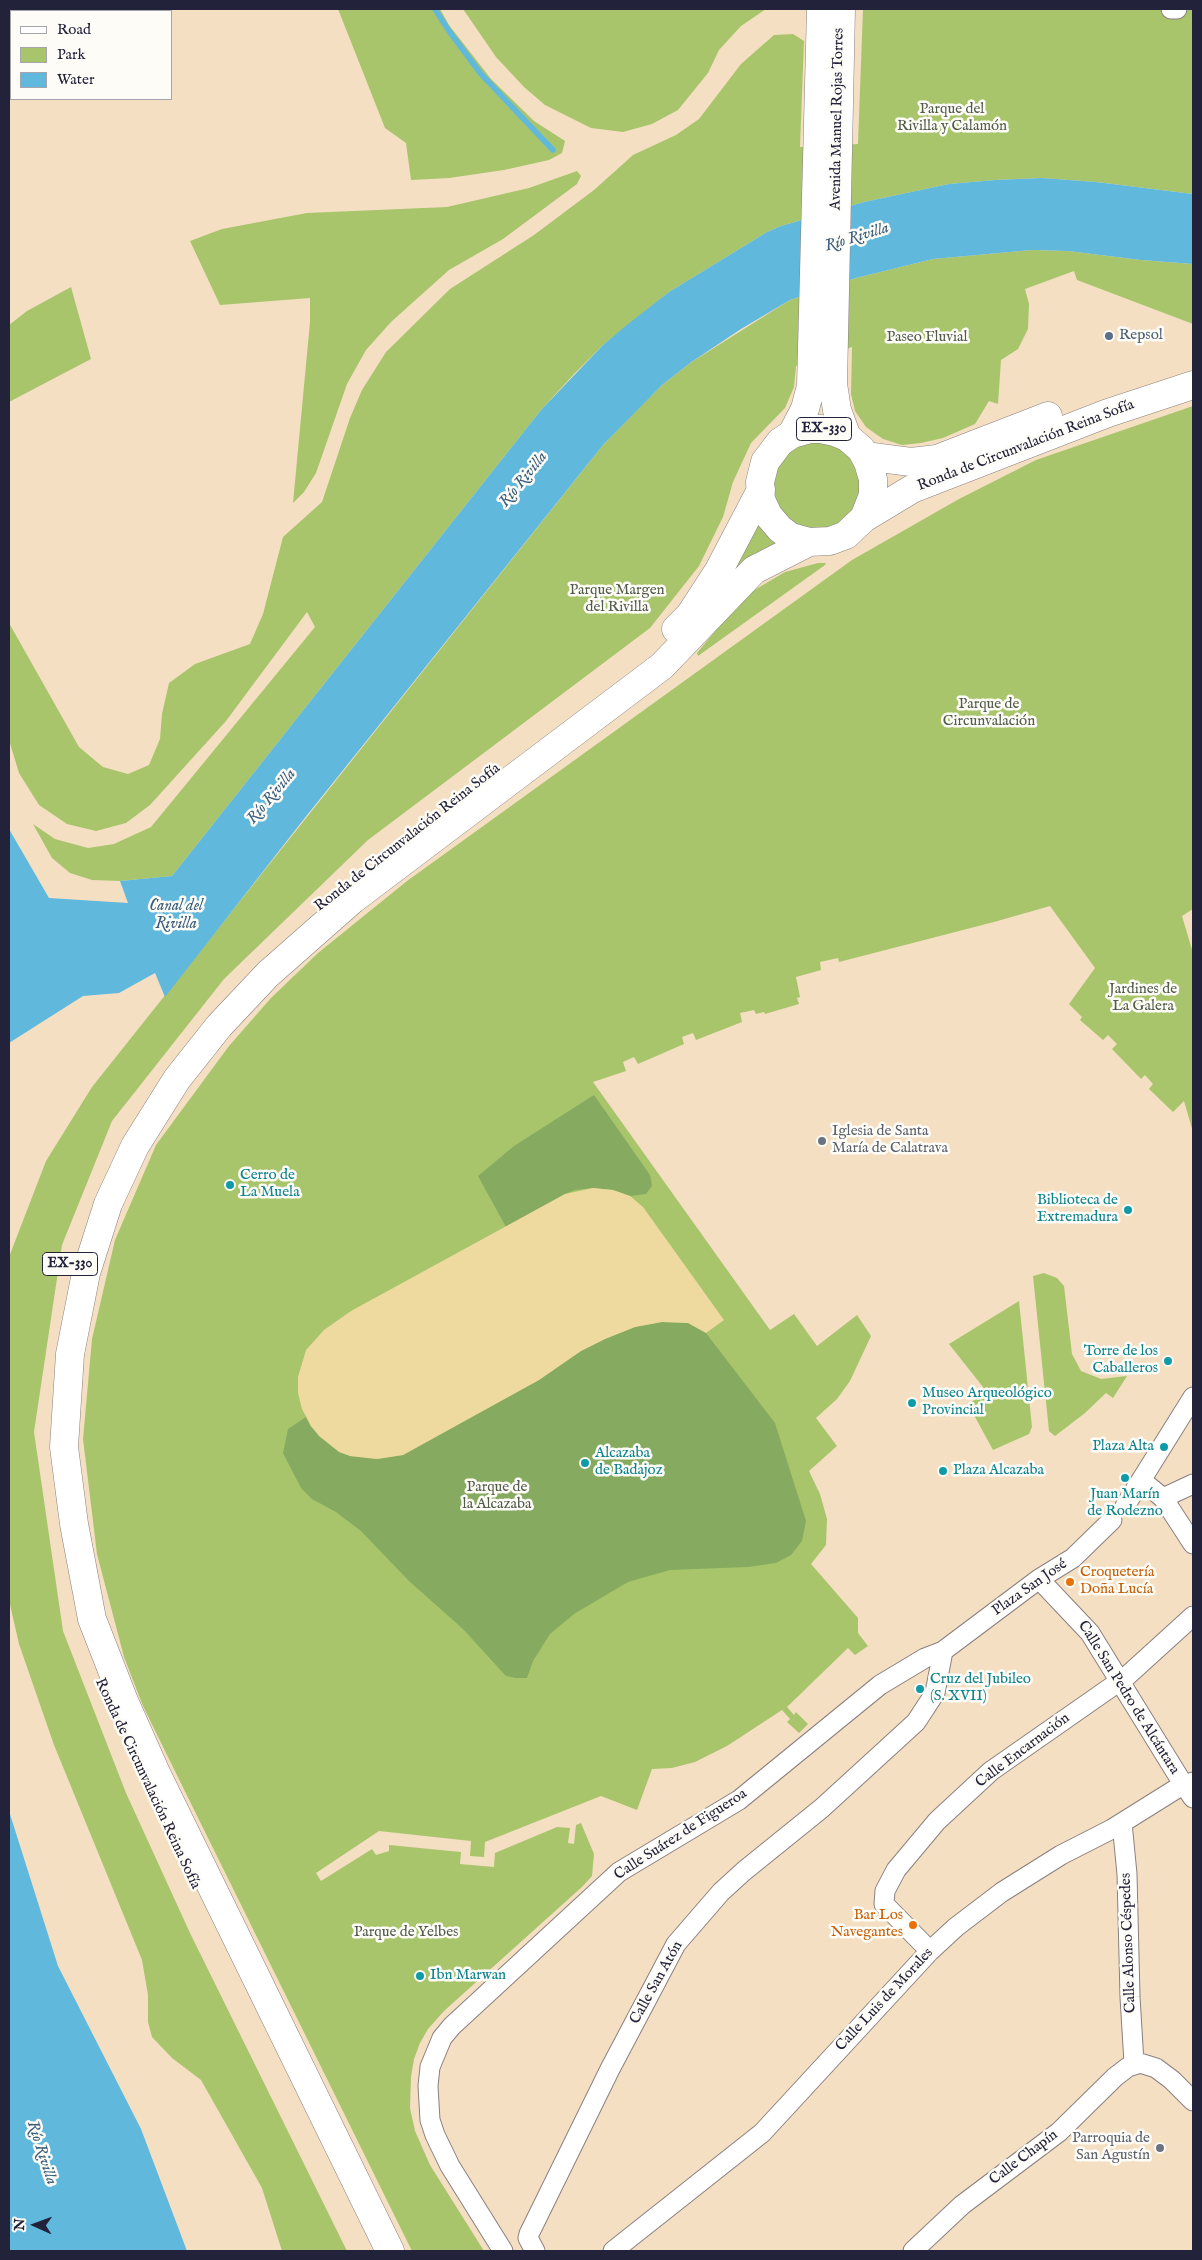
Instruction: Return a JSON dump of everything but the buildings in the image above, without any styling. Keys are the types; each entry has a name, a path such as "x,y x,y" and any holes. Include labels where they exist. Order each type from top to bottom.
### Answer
{"main road":[{"name":"Avenida Manuel Rojas Torres","path":"821,9 828,130"},
{"name":"Avenida Manuel Rojas Torres","path":"841,9 828,130 822,371 837,410 856,447"},
{"name":"Ronda de Circunvalación Reina Sofía","path":"1193,366 1100,396 937,459 911,462 856,447 835,432 821,429 810,429 792,434 780,442 765,462 760,482 762,500 768,515 780,529 791,537 809,542 830,541 846,535 864,518 912,489 1108,413 1193,385"},
{"name":"Avenida Manuel Rojas Torres","path":"792,434 805,409 811,386 822,371"},
{"name":"Ronda de Circunvalación Reina Sofía","path":"856,447 873,479 873,495 864,518"},
{"name":"Ronda de Circunvalación Reina Sofía","path":"372,2251 142,1782 108,1707 78,1625 57,1526 47,1447 52,1354 68,1270 90,1199 161,1072 206,1018 255,965 342,886 406,836 650,657 690,615 718,572 760,490"},
{"name":"Ronda de Circunvalación Reina Sofía","path":"390,2251 156,1773 124,1701 92,1619 74,1524 64,1447 70,1354 86,1273 108,1204 135,1146 177,1079 219,1026 268,974 366,889 662,666 754,570 809,542"}],"street":[{"path":"1125,1506 1193,1397"},
{"path":"1141,1480 1163,1498 1193,1544"},
{"path":"1163,1498 1193,1484"},
{"name":"Plaza San José","path":"880,1685 913,1664 943,1651 1039,1579 1073,1558 1112,1520"},
{"name":"Calle San Pedro de Alcántara","path":"1039,1579 1090,1632 1190,1788"},
{"name":"Calle Encarnación","path":"930,1951 884,1904 886,1891 896,1870 937,1821 991,1771 1120,1680 1193,1616"},
{"name":"Calle San Atón","path":"534,2251 528,2238 529,2234 610,2069 676,1944 721,1892 822,1808 922,1716 937,1687 943,1651"},
{"name":"Calle Suárez de Figueroa","path":"503,2251 450,2166 430,2120 428,2104 430,2067 442,2038 463,2016 618,1872 739,1800 880,1685"},
{"name":"Calle Luis de Morales","path":"613,2251 762,2132 930,1951 956,1927 1002,1892 1061,1855 1190,1788"},
{"name":"Calle Alonso Céspedes","path":"1122,1823 1127,1874 1129,1978 1134,2064"},
{"path":"1134,2064 1145,2064 1156,2068 1193,2100"},
{"name":"Calle Chapín","path":"913,2251 962,2206 1054,2136 1114,2077 1134,2064"}],"green space":[{"path":"338,9 440,9 449,25 491,79 534,121 565,141 562,153 549,160 504,170 449,178 411,180 406,143 385,128"},
{"path":"463,9 766,9 741,26 719,50 708,73 678,110 652,124 623,132 591,128 545,105 524,87 496,57"},
{"name":"Parque del Rivilla y Calamón","path":"863,9 1193,9 1193,194 1096,182 1042,178 949,184 864,202 781,226 767,232 669,292 603,345 574,374 541,410 172,876 120,881 92,880 70,873 52,858 33,824 55,839 88,848 114,844 151,827 315,627 307,612 226,721 150,805 126,823 96,831 67,824 39,805 19,773 9,740 9,623 79,747 103,767 128,774 149,765 160,739 162,714 169,683 195,664 250,644 263,614 283,537 322,502 350,418 362,390 386,352 450,289 534,235 594,190 633,155 676,135 699,119 741,64 774,35 793,34 804,41 800,147 858,144"},
{"path":"577,171 581,176 577,184 503,239 449,270 391,322 366,350 347,384 316,473 304,492 293,503 310,322 310,298 220,305 190,241 222,229 307,213 447,207 529,188"},
{"name":"Paseo Fluvial","path":"1032,250 1068,251 1193,264 1193,324 1077,280 1074,271 1025,289 1029,304 1028,329 1018,349 1001,360 998,404 989,401 975,424 943,438 921,443 902,445 883,439 866,427 855,411 851,394 852,347 796,366 794,387 785,408 751,443 733,482 723,517 699,566 650,628 368,840 224,979 112,1121 62,1245 34,1432 63,1631 126,1793 190,1933 347,2251 282,2251 262,2188 201,2080 172,2058 152,2037 148,2022 148,1995 142,1960 54,1745 19,1644 9,1600 9,1257 46,1161 92,1087 603,445 662,385 690,363 790,300 856,278 933,259"},
{"path":"71,287 91,359 9,402 9,325 27,311"},
{"path":"1193,406 1193,909 1182,916 1193,953 1193,1132 1184,1101 1173,1112 1149,1089 1153,1084 1145,1075 1141,1079 1112,1049 1117,1044 1108,1035 1103,1040 1080,1020 1082,1017 1069,1004 1095,968 1050,906 839,962 838,958 820,962 821,970 796,977 800,997 797,998 799,1004 765,1014 764,1012 756,1014 754,1010 740,1013 742,1022 696,1040 693,1033 682,1037 684,1044 638,1064 634,1057 623,1062 626,1071 593,1082 770,1330 794,1314 817,1346 857,1315 871,1336 850,1381 837,1399 816,1418 837,1446 809,1471 820,1494 827,1519 826,1545 811,1564 858,1618 858,1633 868,1646 855,1655 848,1648 787,1707 794,1715 796,1712 808,1724 799,1733 787,1722 790,1719 782,1710 727,1746 695,1762 672,1768 652,1769 637,1810 601,1796 485,1842 484,1857 470,1856 471,1841 379,1831 316,1873 321,1881 372,1849 376,1855 389,1851 389,1845 461,1852 460,1864 494,1867 495,1853 557,1827 570,1828 568,1843 574,1844 576,1825 581,1823 594,1854 592,1876 583,1886 444,2011 428,2029 420,2043 414,2059 411,2077 410,2108 415,2131 430,2165 484,2251 412,2251 143,1706 124,1657 97,1554 83,1439 92,1339 115,1240 156,1145 229,1046 271,998 318,953 407,881 852,560 959,499 1036,460"},
{"path":"816,442 833,446 847,455 856,469 860,486 856,503 847,517 833,526 816,530 799,526 785,517 776,503 772,486 776,469 785,455 799,446"},
{"path":"756,522 771,540 778,545 719,590"},
{"path":"818,563 826,563 698,656 697,653 740,601 751,592 785,572"},
{"path":"594,1095 650,1175 652,1186 646,1194 630,1196 613,1190 593,1188 575,1190 506,1227 478,1176 514,1146"},
{"path":"1044,1273 1057,1278 1064,1286 1072,1354 1081,1371 1101,1379 1127,1376 1113,1398 1106,1393 1085,1413 1055,1436 1049,1431 1033,1276"},
{"path":"1019,1301 1032,1427 1029,1434 993,1450 968,1404 984,1394 983,1387 949,1344"},
{"name":"Parque de la Alcazaba","path":"662,1322 688,1323 706,1333 775,1423 806,1521 802,1541 791,1555 776,1563 748,1567 670,1570 628,1582 574,1614 550,1634 533,1661 527,1678 506,1676 463,1629 409,1581 361,1531 336,1512 312,1499 301,1488 283,1453 288,1429 306,1417 311,1427 350,1456 377,1459 403,1455 539,1380 581,1351 635,1327"}],"sand":[{"path":"593,1188 613,1190 630,1196 643,1207 724,1320 706,1333 688,1323 662,1322 635,1327 605,1339 581,1351 539,1380 403,1455 377,1459 350,1456 339,1452 319,1436 302,1409 298,1393 298,1377 306,1350 324,1330 351,1311 565,1194"}],"water":[{"name":"Canal del Rivilla","path":"1042,178 1096,182 1193,194 1193,264 1068,251 1032,250 933,259 856,278 790,300 741,329 690,363 662,385 603,445 300,824 165,997 155,973 119,993 83,996 9,1043 9,829 49,898 128,903 120,881 172,876 541,410 603,345 628,324 669,292 767,232 781,226 864,202 949,184"},
{"name":"Río Rivilla","path":"9,1811 58,1966 141,2129 187,2251 9,2251"}],"waterway":[{"path":"435,9 481,74 553,150"}],"place":[{"name":"Repsol","path":"1109,336"},
{"name":"Iglesia de Santa María de Calatrava","path":"822,1141"},
{"name":"Cerro de La Muela","path":"230,1185"},
{"name":"Biblioteca de Extremadura","path":"1128,1210"},
{"name":"Torre de los Caballeros","path":"1168,1361"},
{"name":"Museo Arqueológico Provincial","path":"912,1403"},
{"name":"Plaza Alta","path":"1164,1447"},
{"name":"Alcazaba de Badajoz","path":"585,1463"},
{"name":"Plaza Alcazaba","path":"943,1471"},
{"name":"Juan Marín de Rodezno","path":"1125,1478"},
{"name":"Croquetería Doña Lucía","path":"1070,1582"},
{"name":"Cruz del Jubileo (S. XVII)","path":"920,1689"},
{"name":"Bar Los Navegantes","path":"913,1925"},
{"name":"Ibn Marwan","path":"420,1976"},
{"name":"Parroquia de San Agustín","path":"1160,2148"}],"park label":[{"name":"Parque Margen del Rivilla","path":"617,600"},
{"name":"Parque de Circunvalación","path":"989,714"},
{"name":"Jardines de La Galera","path":"1143,998"},
{"name":"Parque de Yelbes","path":"406,1933"}]}
